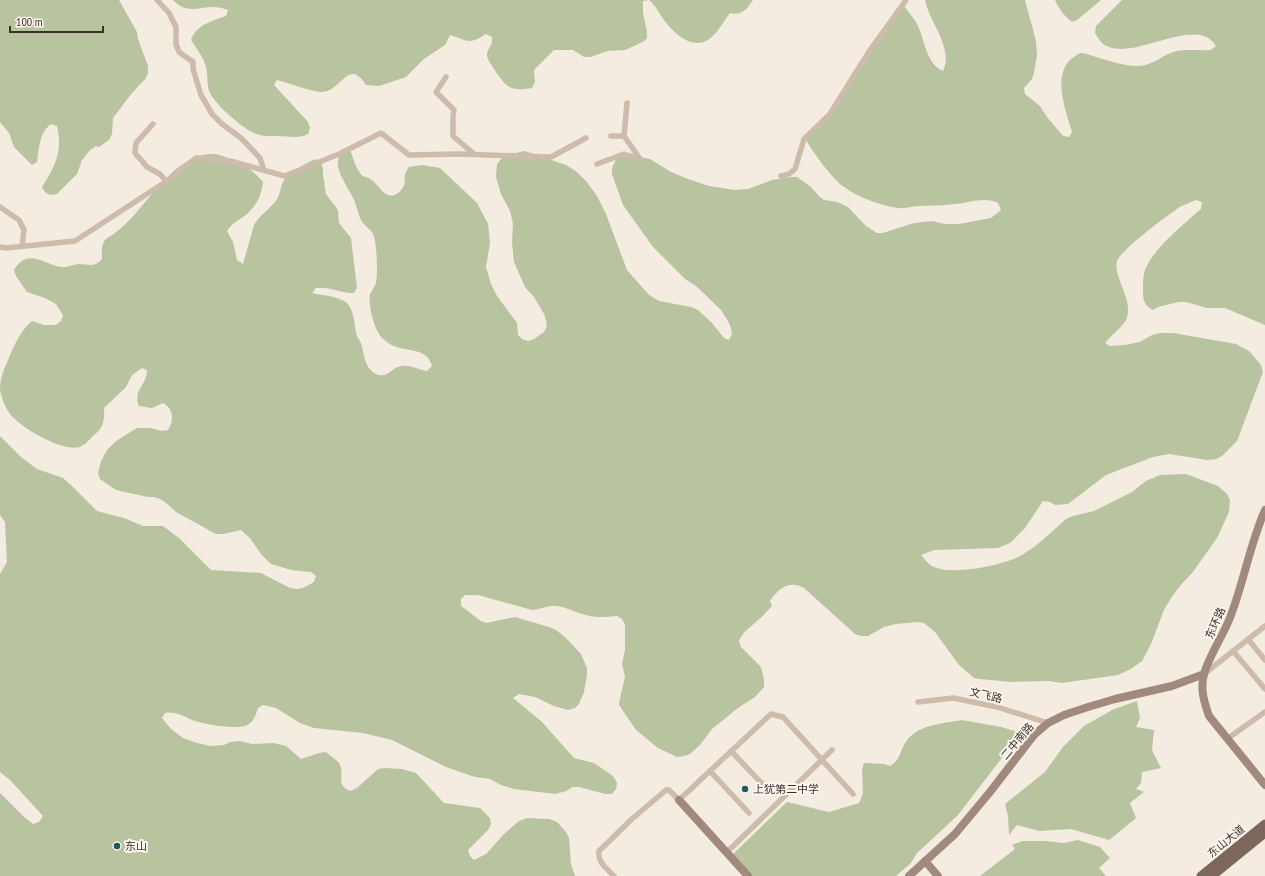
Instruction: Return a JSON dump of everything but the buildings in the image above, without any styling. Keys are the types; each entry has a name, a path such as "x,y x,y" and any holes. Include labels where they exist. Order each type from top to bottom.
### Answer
{"main road":[{"name":"东山大道","path":"1201,876 1265,824"},
{"name":"东山大道","path":"1212,876 1265,833"}],"street":[{"path":"157,0 169,13 176,27 176,44 179,52 193,62 192,69 200,95 212,114 222,124 241,138 260,158 264,170"},
{"path":"781,176 789,174 795,169 804,139 830,114 863,61 906,0"},
{"path":"446,77 436,92 454,110 453,136 474,154"},
{"path":"597,164 624,154 640,159 624,136 627,103"},
{"path":"153,124 136,143 135,153 147,167 160,174 166,181"},
{"path":"0,247 75,241 166,181 196,158 230,161 284,176 339,154 381,133 409,154 474,154 551,157 586,138"},
{"path":"611,136 624,136"},
{"path":"0,207 19,220 24,230 22,246"},
{"name":"东环路","path":"1264,516 1250,552 1231,616 1204,674 1202,688 1204,702 1209,716 1265,784"},
{"path":"1204,674 1248,639 1264,629"},
{"path":"1248,639 1265,660"},
{"path":"1233,651 1265,689"},
{"name":"二中南路","path":"909,876 956,834 1034,735 1048,723 1064,715 1088,707 1115,699 1172,686 1204,674"},
{"name":"文飞路","path":"918,702 953,698 997,707 1048,723"},
{"path":"1228,739 1265,712"},
{"path":"679,800 771,714 783,717 853,794"},
{"path":"726,853 832,750"},
{"path":"732,751 770,792"},
{"path":"710,771 749,813"},
{"path":"614,876 600,862 598,856 599,851 632,819 666,790 669,790 748,876"},
{"path":"925,861 938,876"}],"green space":[{"path":"0,0 119,0 137,32 138,39 148,66 146,78 132,93 113,118 112,134 109,140 99,147 96,146 90,150 82,160 77,174 57,194 50,195 45,192 42,187 51,173 57,158 59,135 57,126 51,124 44,132 40,142 37,162 32,165 14,147 9,133 0,122"},
{"path":"173,0 649,0 643,1 643,13 647,38 643,42 625,50 608,51 590,57 584,57 573,50 554,50 534,70 535,82 532,88 514,89 502,80 487,57 487,53 492,43 492,37 486,34 472,41 450,35 445,45 424,59 406,77 379,86 366,85 354,74 346,77 328,91 322,92 277,80 274,85 308,122 310,128 308,134 305,136 294,137 265,136 251,132 230,116 217,103 209,91 205,64 191,40 193,35 201,27 226,16 228,10 220,7 193,9 186,8"},
{"path":"649,0 753,0 741,13 730,13 717,31 708,40 702,43 695,43 683,39 678,35 664,20"},
{"path":"925,0 1025,0 1036,41 1037,55 1032,79 1024,88 1025,94 1040,106 1063,136 1069,137 1072,132 1064,105 1061,84 1065,66 1077,55 1085,53 1117,63 1138,66 1148,64 1177,51 1211,50 1216,46 1207,37 1194,34 1178,36 1128,48 1114,48 1102,43 1095,33 1096,26 1122,0 1265,0 1265,325 1225,308 1207,308 1186,302 1179,302 1158,307 1153,310 1145,304 1143,284 1146,268 1150,260 1163,244 1201,209 1202,202 1196,200 1179,208 1154,226 1126,249 1120,256 1117,261 1116,268 1127,300 1128,316 1122,326 1105,343 1110,346 1125,345 1140,342 1152,335 1160,333 1173,333 1236,344 1249,351 1261,365 1263,372 1237,441 1222,456 1216,459 1207,460 1169,454 1153,457 1106,475 1068,504 1055,505 1050,502 1043,501 1025,528 1010,543 998,548 934,550 921,555 932,566 940,569 975,569 999,564 1025,553 1066,519 1094,511 1132,492 1146,481 1160,475 1186,474 1218,486 1227,494 1230,500 1229,512 1217,538 1193,572 1171,598 1164,610 1151,644 1142,661 1131,669 1118,675 1062,683 1049,681 1011,682 974,678 959,665 935,632 924,623 917,622 896,624 884,627 868,636 861,636 855,634 804,588 789,585 777,592 770,601 772,606 745,632 739,641 741,647 761,667 764,687 755,697 738,708 712,729 700,745 690,754 677,757 658,748 636,730 619,705 625,677 622,664 625,649 625,625 622,619 617,616 590,616 556,606 532,610 478,595 465,595 461,599 461,606 481,621 486,623 515,617 549,627 556,630 566,638 581,654 587,668 587,675 584,692 579,704 575,708 568,710 554,706 535,697 519,694 513,698 542,722 574,758 594,763 613,776 617,783 616,789 612,794 605,794 579,787 572,787 567,791 555,794 514,789 501,785 490,779 475,777 446,767 392,740 363,733 314,728 300,723 276,708 263,705 258,708 251,723 238,727 204,723 172,713 165,713 162,718 171,729 183,738 210,746 224,745 230,742 240,741 252,744 273,743 286,746 301,759 326,752 339,763 341,767 341,782 345,788 350,791 357,788 378,769 402,769 416,773 444,803 480,808 490,818 491,824 488,830 468,850 470,856 474,860 486,854 504,834 519,821 527,818 549,819 557,822 569,838 571,864 575,876 0,876 0,793 33,824 39,822 43,816 10,780 0,772 0,574 7,562 5,522 0,515 0,436 21,457 37,469 63,478 97,511 124,518 143,526 163,526 179,538 211,570 261,573 290,588 297,589 303,588 314,582 316,576 311,572 291,570 271,564 261,554 250,538 241,530 216,534 176,512 160,499 116,490 100,479 98,473 101,461 107,450 116,441 137,428 150,428 162,431 168,430 170,426 172,415 167,405 163,403 152,408 139,406 137,396 145,380 147,370 142,368 132,375 126,387 104,408 104,420 100,430 80,447 72,448 63,446 42,438 15,420 6,408 2,399 0,385 1,378 15,344 24,329 32,321 44,325 56,325 61,321 63,315 56,304 45,298 27,292 16,276 14,270 19,263 24,259 30,258 61,267 77,264 97,264 102,259 102,246 104,242 127,223 170,174 191,159 202,155 218,154 240,163 256,174 263,182 260,196 256,204 246,215 233,224 227,231 233,242 237,260 243,264 254,225 277,200 285,179 298,168 316,159 321,163 323,168 326,194 338,210 339,223 351,238 357,288 354,293 316,288 312,293 346,302 353,314 356,334 361,344 366,363 371,371 379,375 384,375 398,367 410,366 427,371 432,366 426,356 416,351 399,348 389,344 381,336 374,324 371,313 370,294 376,284 377,279 375,243 372,232 361,220 354,200 339,171 338,164 340,152 350,150 361,175 369,178 388,195 392,196 397,194 402,189 404,186 405,174 409,167 422,165 440,168 477,203 488,224 490,243 486,267 491,284 497,296 517,323 518,335 522,339 528,341 544,332 547,326 546,320 534,297 525,287 514,262 512,243 513,224 510,211 501,194 496,177 497,164 502,158 507,155 525,151 566,165 577,172 586,181 597,196 606,214 627,270 649,295 659,301 691,307 698,310 712,323 724,338 729,340 732,334 731,328 721,310 696,286 685,279 653,247 623,205 612,174 612,168 618,155 624,154 650,159 671,172 688,179 709,186 735,190 748,189 772,180 797,177 811,187 824,200 837,202 848,207 866,226 877,233 883,233 914,223 932,221 945,224 959,224 991,218 1001,210 998,203 988,200 977,200 950,205 901,208 891,207 863,198 844,187 834,178 806,140 846,92 866,51 899,8 905,7 915,20 932,62 943,71 946,62 943,44"},
{"path":"1055,0 1101,0 1077,20 1072,22 1062,12"},
{"path":"1137,701 1140,718 1136,727 1154,730 1152,750 1161,768 1142,772 1141,783 1136,789 1144,792 1130,803 1136,818 1109,840 1071,829 1039,831 1017,825 1009,835 1008,816 1005,804 1045,772 1063,747 1084,726 1112,710"},
{"path":"962,720 1001,727 1021,733 958,815 917,853 911,863 896,876 752,876 732,855 787,802 829,812 859,803 863,794 862,770 864,763 884,764 890,766 898,758 905,743 916,732 930,726"},
{"path":"1078,840 1100,847 1110,858 1099,868 1106,876 980,876 1015,849 1012,845 1022,841 1064,843"}],"place":[{"name":"上犹第二中学","path":"745,789"},
{"name":"东山","path":"117,846"}]}
